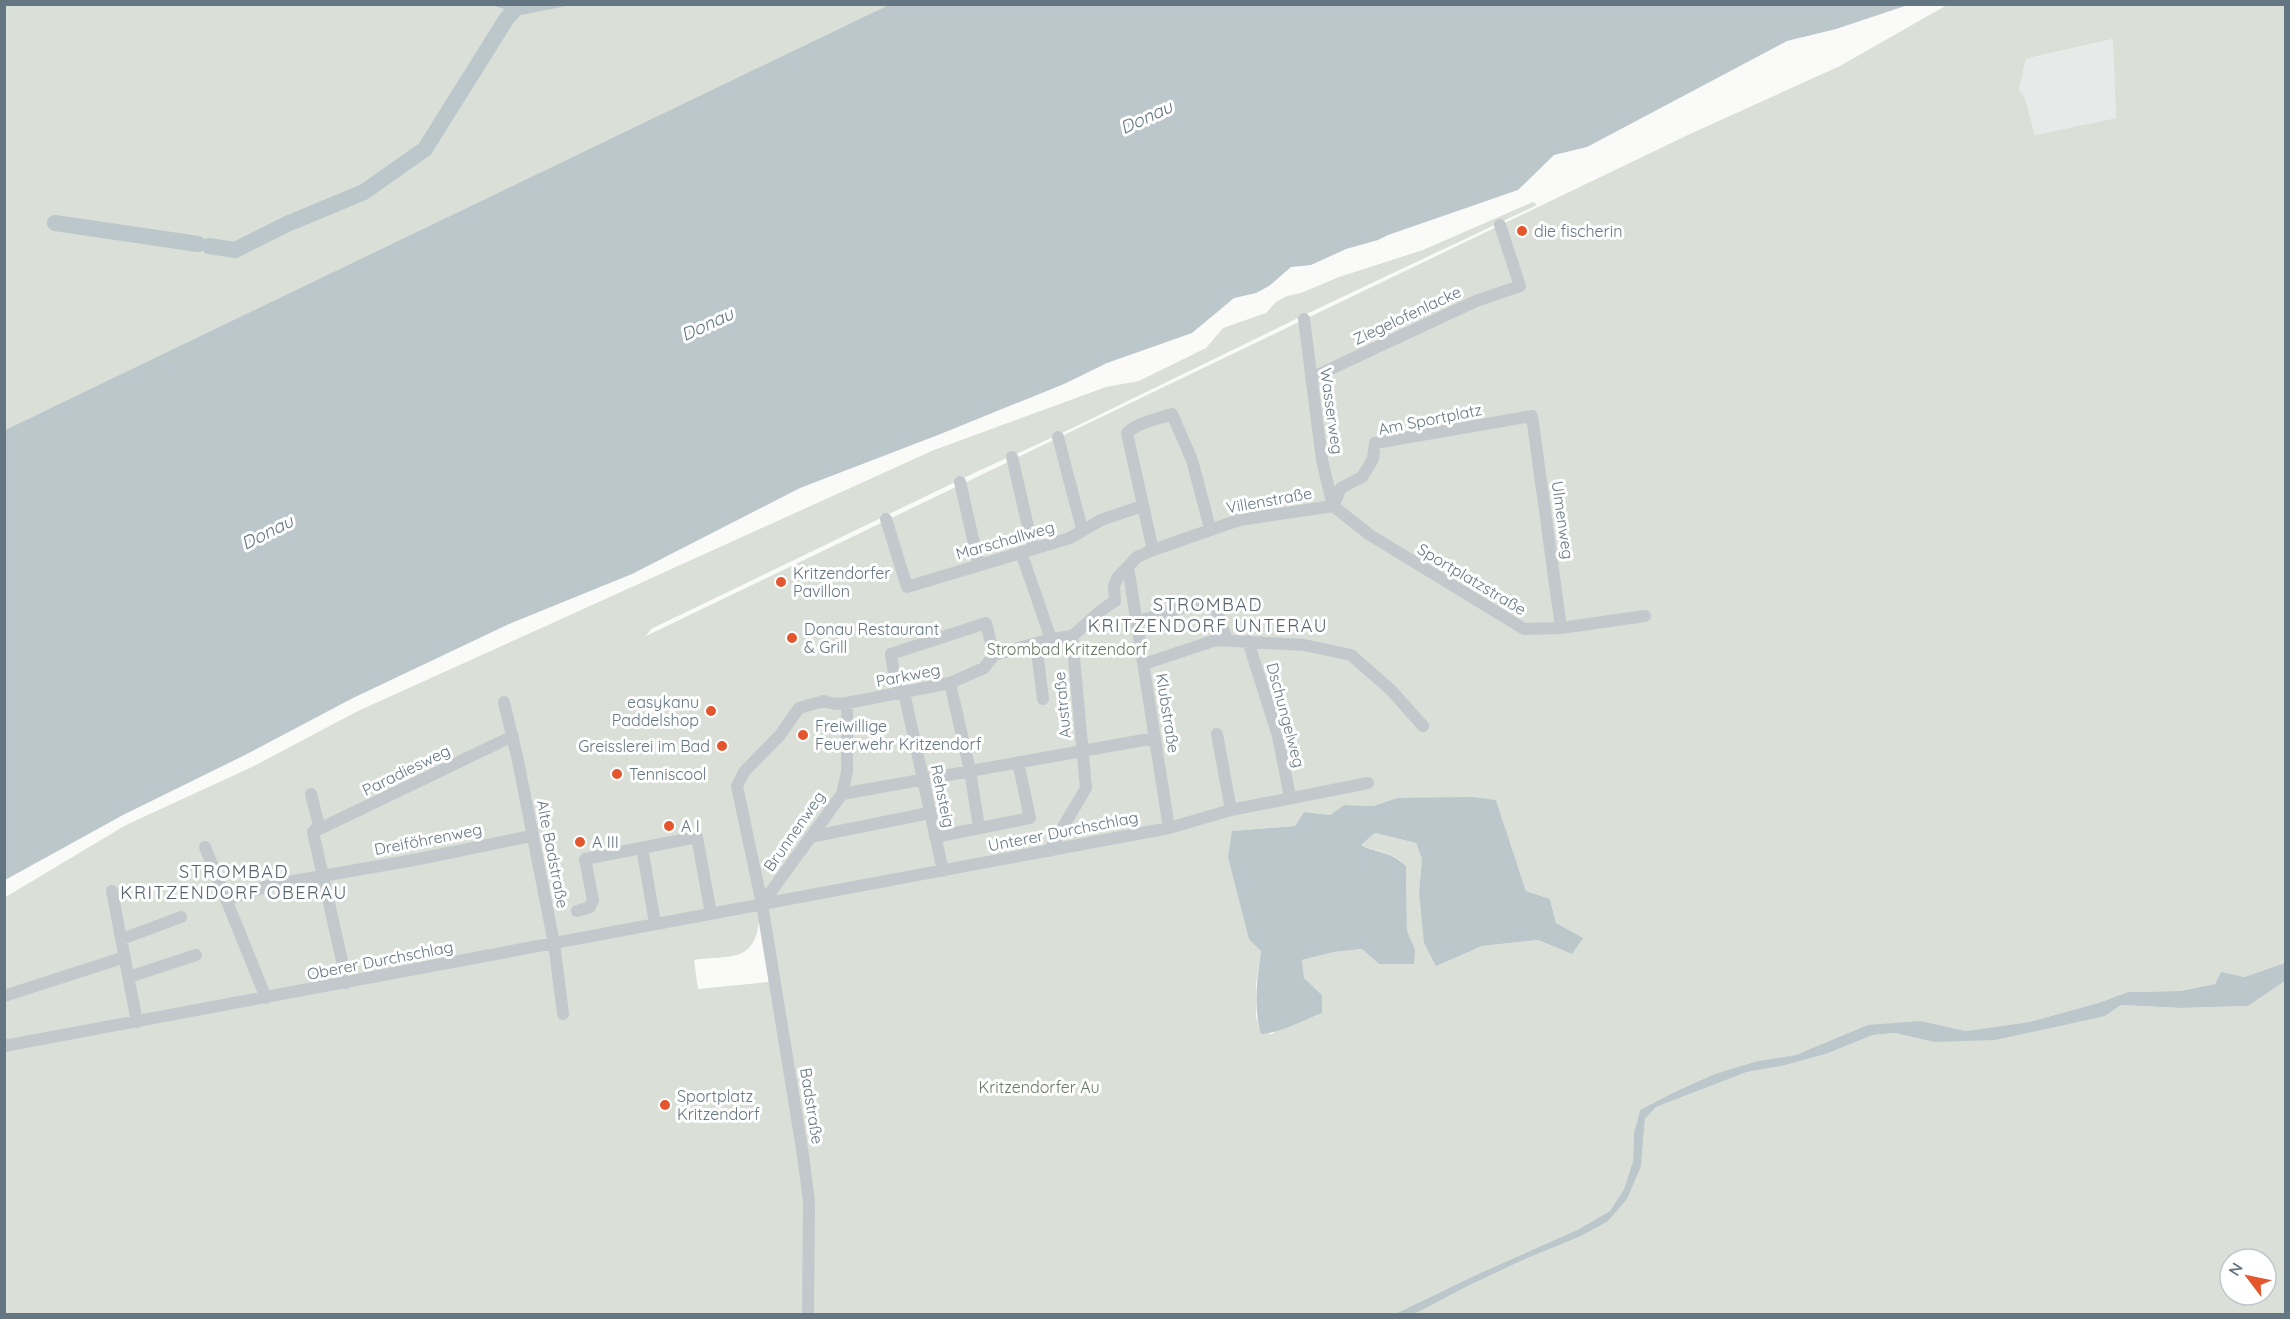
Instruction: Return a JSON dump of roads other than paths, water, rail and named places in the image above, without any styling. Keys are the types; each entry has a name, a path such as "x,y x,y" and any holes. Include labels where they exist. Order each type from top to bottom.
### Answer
{"street":[{"name":"Ziegelofenlacke","path":"1311,378 1476,301 1520,286 1500,225"},
{"name":"Wasserweg","path":"1304,320 1322,459 1333,506"},
{"path":"1072,636 1087,625 1098,610 1115,601 1114,586 1118,576 1137,557 1153,550 1127,434 1129,430 1172,414 1192,460 1210,528"},
{"name":"Am Sportplatz","path":"1333,506 1341,488 1362,477 1373,459 1375,443 1532,416"},
{"name":"Ulmenweg","path":"1532,416 1561,628"},
{"path":"1058,437 1082,530"},
{"path":"1012,457 1033,548"},
{"path":"960,482 979,564"},
{"name":"Marschallweg","path":"886,519 907,587 1070,538 1101,520 1142,506"},
{"name":"Villenstraße","path":"1153,550 1210,528 1239,520 1333,506"},
{"name":"Sportplatzstraße","path":"1333,506 1370,535 1524,630 1561,628 1645,616"},
{"path":"1021,552 1051,639"},
{"name":"Klubstraße","path":"1128,567 1169,828"},
{"path":"1137,622 1193,604 1215,607 1227,639"},
{"name":"Rehsteig","path":"943,871 891,654 986,623 994,655"},
{"name":"Parkweg","path":"762,904 737,786 744,772 780,735 799,708 824,701 835,705 950,683 984,668 994,655 1051,639 1072,636"},
{"name":"Austraße","path":"1049,851 1086,788 1072,636"},
{"path":"1144,664 1216,639 1304,645 1351,655 1391,690 1423,726"},
{"name":"Dschungelweg","path":"1248,641 1278,736 1290,797"},
{"path":"1036,644 1043,699"},
{"path":"950,683 970,771 979,827"},
{"name":"Alte Badstraße","path":"504,702 513,736 554,944 563,1014"},
{"name":"Brunnenweg","path":"762,904 842,794 847,772 847,703"},
{"path":"1217,734 1231,810"},
{"name":"Paradiesweg","path":"314,832 513,736"},
{"path":"842,794 1155,738"},
{"path":"935,837 1030,818 1018,762"},
{"name":"Unterer Durchschlag","path":"762,904 1169,828 1231,810 1368,783"},
{"path":"311,794 319,826 314,832 347,983"},
{"path":"810,837 929,813"},
{"name":"Dreiföhrenweg","path":"226,900 271,885 419,859 531,836"},
{"path":"577,911 590,907 593,900 585,859 697,837 711,914"},
{"path":"205,847 266,998"},
{"path":"642,848 655,923"},
{"path":"112,891 137,1022"},
{"name":"Oberer Durchschlag","path":"4,1046 762,904"},
{"name":"Badstraße","path":"762,904 809,1202 808,1314"},
{"path":"122,939 181,917"},
{"path":"129,977 196,955"},
{"path":"4,996 125,957"}],"water":[{"path":"492,4 571,5 522,15"},
{"name":"Donau","path":"891,4 1908,5 1836,29 1787,41 1587,147 1554,155 1518,190 1378,240 1346,249 1311,265 1291,267 1269,286 1256,293 1234,298 1192,333 1107,363 1064,384 800,488 632,574 509,624 353,698 245,755 123,815 5,880 5,430"},
{"path":"1472,797 1496,800 1526,891 1550,899 1556,923 1583,938 1572,954 1538,940 1482,946 1436,966 1424,943 1419,891 1422,859 1416,843 1375,833 1361,845 1389,855 1406,866 1407,931 1415,949 1414,964 1379,964 1362,949 1334,952 1302,960 1304,978 1322,995 1322,1013 1283,1029 1261,1034 1256,1003 1261,951 1249,939 1228,857 1232,831 1295,826 1304,812 1330,815 1344,805 1373,806 1397,798"},
{"path":"2285,963 2285,981 2248,1006 2180,1008 2121,1005 2105,1016 1995,1040 1934,1042 1895,1033 1873,1035 1826,1054 1782,1066 1747,1072 1656,1107 1645,1119 1641,1166 1627,1199 1607,1222 1579,1237 1468,1286 1414,1314 1395,1314 1577,1230 1610,1211 1624,1189 1633,1161 1634,1133 1640,1110 1715,1074 1758,1061 1796,1055 1868,1025 1921,1021 1966,1031 2029,1022 2098,1003 2128,992 2180,991 2215,984 2221,972 2244,977"}],"waterway":[{"path":"209,246 235,250 287,224 364,192 425,149 507,18 520,4"},
{"path":"55,223 198,244"}],"place":[{"name":"die fischerin","path":"1522,231"},
{"name":"Kritzendorfer Pavillon","path":"781,582"},
{"name":"Donau Restaurant & Grill","path":"792,638"},
{"name":"easykanu Paddelshop","path":"711,711"},
{"name":"Freiwillige Feuerwehr Kritzendorf","path":"803,735"},
{"name":"Greisslerei im Bad","path":"722,746"},
{"name":"Tenniscool","path":"617,774"},
{"name":"A I","path":"669,826"},
{"name":"A III","path":"580,842"},
{"name":"Sportplatz Kritzendorf","path":"665,1105"}],"district":[{"name":"STROMBAD KRITZENDORF UNTERAU","path":"1208,614"},
{"name":"STROMBAD KRITZENDORF OBERAU","path":"234,881"}],"park label":[{"name":"Strombad Kritzendorf","path":"1067,649"},
{"name":"Kritzendorfer Au","path":"1039,1087"}]}
